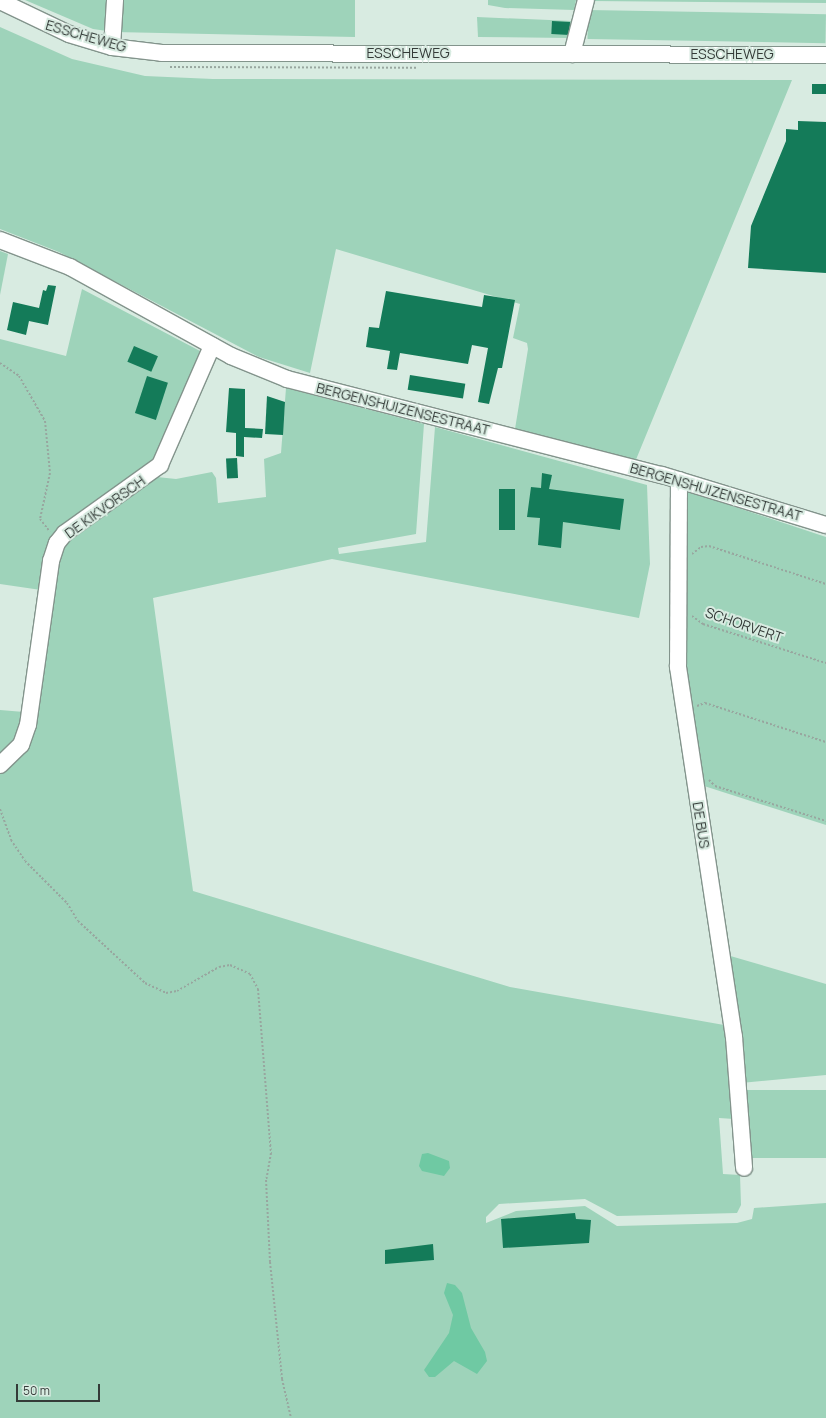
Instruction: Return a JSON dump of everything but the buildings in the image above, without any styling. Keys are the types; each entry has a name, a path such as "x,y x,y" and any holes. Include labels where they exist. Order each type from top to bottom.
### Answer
{"street":[{"path":"112,47 114,0"},
{"path":"572,54 586,0"},
{"name":"ESSCHEWEG","path":"0,2 46,26 112,47 219,54 826,55"},
{"name":"BERGENSHUIZENSESTRAAT","path":"0,240 114,289 212,346 288,379 679,480 826,525"},
{"name":"DE KIKVORSCH","path":"0,765 21,745 28,725 51,561 57,543 65,533 160,465 212,346"},
{"name":"DE BUS","path":"679,480 678,667 734,1037 744,1168"}],"path":[{"path":"0,363 19,376 45,421 50,473 40,520 57,543"},
{"path":"691,559 701,547 709,546 826,584"},
{"name":"SCHORVERT","path":"691,612 703,624 826,663"},
{"path":"696,710 705,703 826,742"},
{"path":"707,777 715,786 826,821"},
{"path":"0,809 11,840 25,861 67,903 78,921 145,983 166,992 177,991 219,967 230,965 250,974 258,989 271,1153 266,1180 270,1262 282,1379 291,1418"}],"shaded area":[{"path":"25,0 355,0 355,37 114,32 93,29"},
{"path":"488,0 576,0 574,10 505,8 488,5"},
{"path":"826,0 826,3 590,1"},
{"path":"588,10 826,14 825,43 587,39"},
{"path":"477,17 573,21 569,38 478,37"},
{"path":"0,27 72,59 145,76 213,79 792,80 635,462 515,429 528,349 527,343 513,338 520,304 336,249 310,373 259,357 59,252 0,229"},
{"path":"0,251 8,254 0,295"},
{"path":"82,289 200,351 156,462 54,538 41,590 0,584 0,339 66,356"},
{"path":"286,388 424,424 416,534 338,548 339,554 426,542 435,427 647,485 650,564 639,618 332,559 153,598 193,891 510,987 724,1025 734,1119 719,1118 723,1174 740,1175 741,1205 737,1213 617,1216 585,1199 499,1204 486,1217 486,1223 516,1211 585,1206 617,1226 737,1223 752,1219 754,1208 826,1203 826,1418 0,1418 0,770 23,753 56,551 64,541 157,477 176,479 212,472 216,478 218,503 266,497 264,459 281,453"},
{"path":"687,491 826,537 826,825 701,785 686,662"},
{"path":"0,710 24,712 14,746 0,755"},
{"path":"727,955 826,984 826,1075 741,1083"},
{"path":"743,1090 826,1090 826,1158 743,1158"},
{"path":"428,1153 449,1161 450,1168 444,1176 422,1171 419,1166 422,1154"},
{"path":"447,1283 455,1285 462,1293 471,1328 485,1352 487,1361 477,1374 454,1361 435,1377 429,1377 424,1370 449,1333 453,1315 444,1293"}]}
